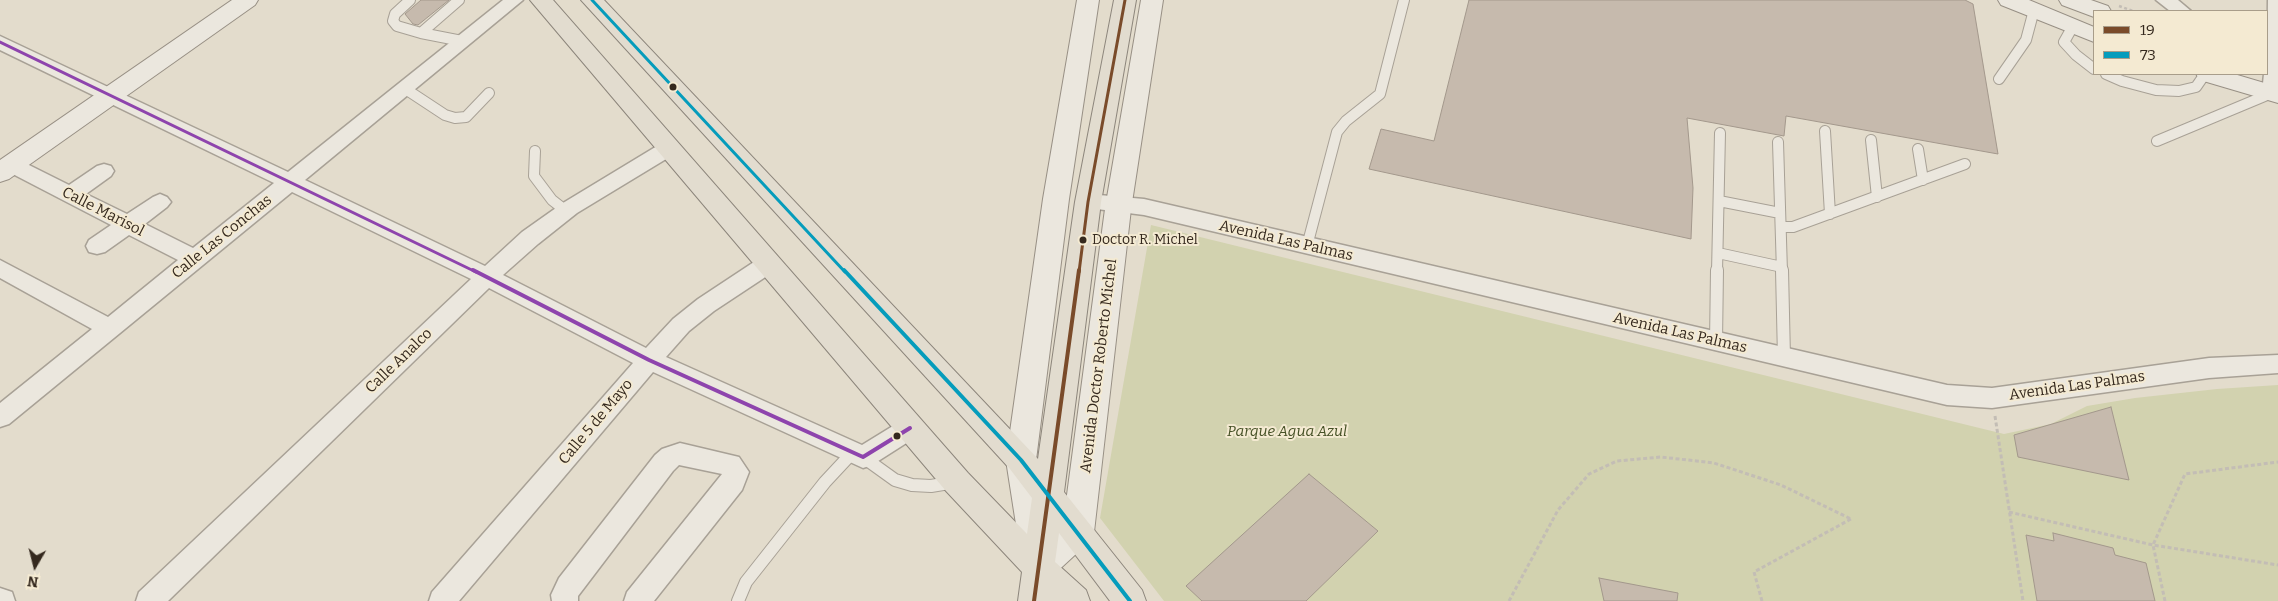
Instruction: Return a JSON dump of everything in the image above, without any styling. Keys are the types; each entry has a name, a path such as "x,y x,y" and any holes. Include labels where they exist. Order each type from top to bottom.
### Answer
{"main road":[{"path":"6,169 247,0"},
{"path":"541,0 957,482 1039,568 1074,601"},
{"path":"592,0 1021,460 1130,601"},
{"name":"Avenida Doctor Roberto Michel","path":"1039,568 1021,460 1067,133 1088,0"},
{"name":"Avenida Doctor Roberto Michel","path":"1034,601 1088,202 1125,0"},
{"name":"Avenida Doctor Roberto Michel","path":"1078,532 1120,204 1152,0"},
{"path":"2009,0 2093,35"},
{"path":"2070,0 2097,10"},
{"path":"2210,75 2275,94"},
{"path":"1067,133 1101,134"},
{"path":"1039,568 1078,532"}],"street":[{"name":"Calle Las Conchas","path":"5,407 109,328 514,0"},
{"path":"2165,0 2180,10"},
{"path":"2275,94 2273,67 2277,0"},
{"path":"0,42 487,277 648,360 858,455 910,428"},
{"name":"Calle Analco","path":"149,601 530,238 566,211 669,148"},
{"name":"Calle Marisol","path":"6,169 70,195 195,259"},
{"path":"70,195 104,171"},
{"path":"97,246 160,202"},
{"name":"Avenida Las Palmas","path":"1088,202 1144,207 1947,395 1992,398 2209,368 2278,364"},
{"name":"Calle 5 de Mayo","path":"442,601 648,360 681,325 706,305 768,264"},
{"path":"0,268 109,328"},
{"path":"565,601 564,595 568,587 664,463 671,457 680,454 730,465 736,472 733,482 637,601"}],"lane":[{"path":"410,0 394,14 393,21 397,26 462,41"},
{"path":"421,33 459,0"},
{"path":"1307,246 1337,132 1346,122 1380,94 1404,0"},
{"path":"1999,79 2026,40 2034,10"},
{"path":"2074,26 2064,42 2076,56 2093,67"},
{"path":"2108,75 2122,81 2156,90 2179,91 2196,87 2206,75"},
{"path":"404,88 445,115 455,118 466,117 475,110 489,93"},
{"path":"2157,141 2275,94"},
{"path":"1825,131 1830,214"},
{"path":"1716,342 1720,133"},
{"path":"1871,140 1877,197"},
{"path":"1778,142 1784,358"},
{"path":"1918,149 1923,180"},
{"path":"535,151 534,176 552,200 566,211"},
{"path":"1781,227 1793,227 1965,164"},
{"path":"1719,201 1780,213"},
{"path":"1718,253 1782,267"},
{"path":"738,601 746,582 824,482 858,455 895,480 912,485 931,486 957,482"}],"path":[{"path":"1992,398 2023,601"},
{"path":"1509,601 1558,510 1589,474 1617,461 1661,457 1714,463 1781,486 1851,519 1754,572 1762,601"},
{"path":"2164,601 2153,545 2185,474 2278,462"},
{"path":"2009,512 2153,545 2278,566"}],"green space":[{"name":"Parque Agua Azul","path":"1151,225 2004,434 2051,424 2087,406 2135,398 2217,389 2278,385 2278,601 1164,601 1100,518"}],"building":[{"path":"421,0 449,0 418,25 413,24 405,14"},
{"path":"1469,0 1965,0 1973,4 1998,154 1786,116 1784,136 1687,118 1693,188 1691,239 1369,169 1381,129 1434,141"},
{"path":"2111,407 2129,480 2018,457 2014,435"},
{"path":"1309,474 1378,531 1306,601 1202,601 1186,586"},
{"path":"2053,533 2113,548 2115,555 2146,563 2155,601 2037,601 2026,535 2054,541"},
{"path":"1599,578 1678,593 1677,601 1604,601"}],"transit line":[{"name":"73","path":"592,0 1021,460 1130,601"},
{"name":"19","path":"1034,601 1088,202 1125,0"},
{"path":"0,42 487,277 649,360 863,457 910,428"}],"place":[{"name":"Doctor R. Michel","path":"1083,240"}]}
